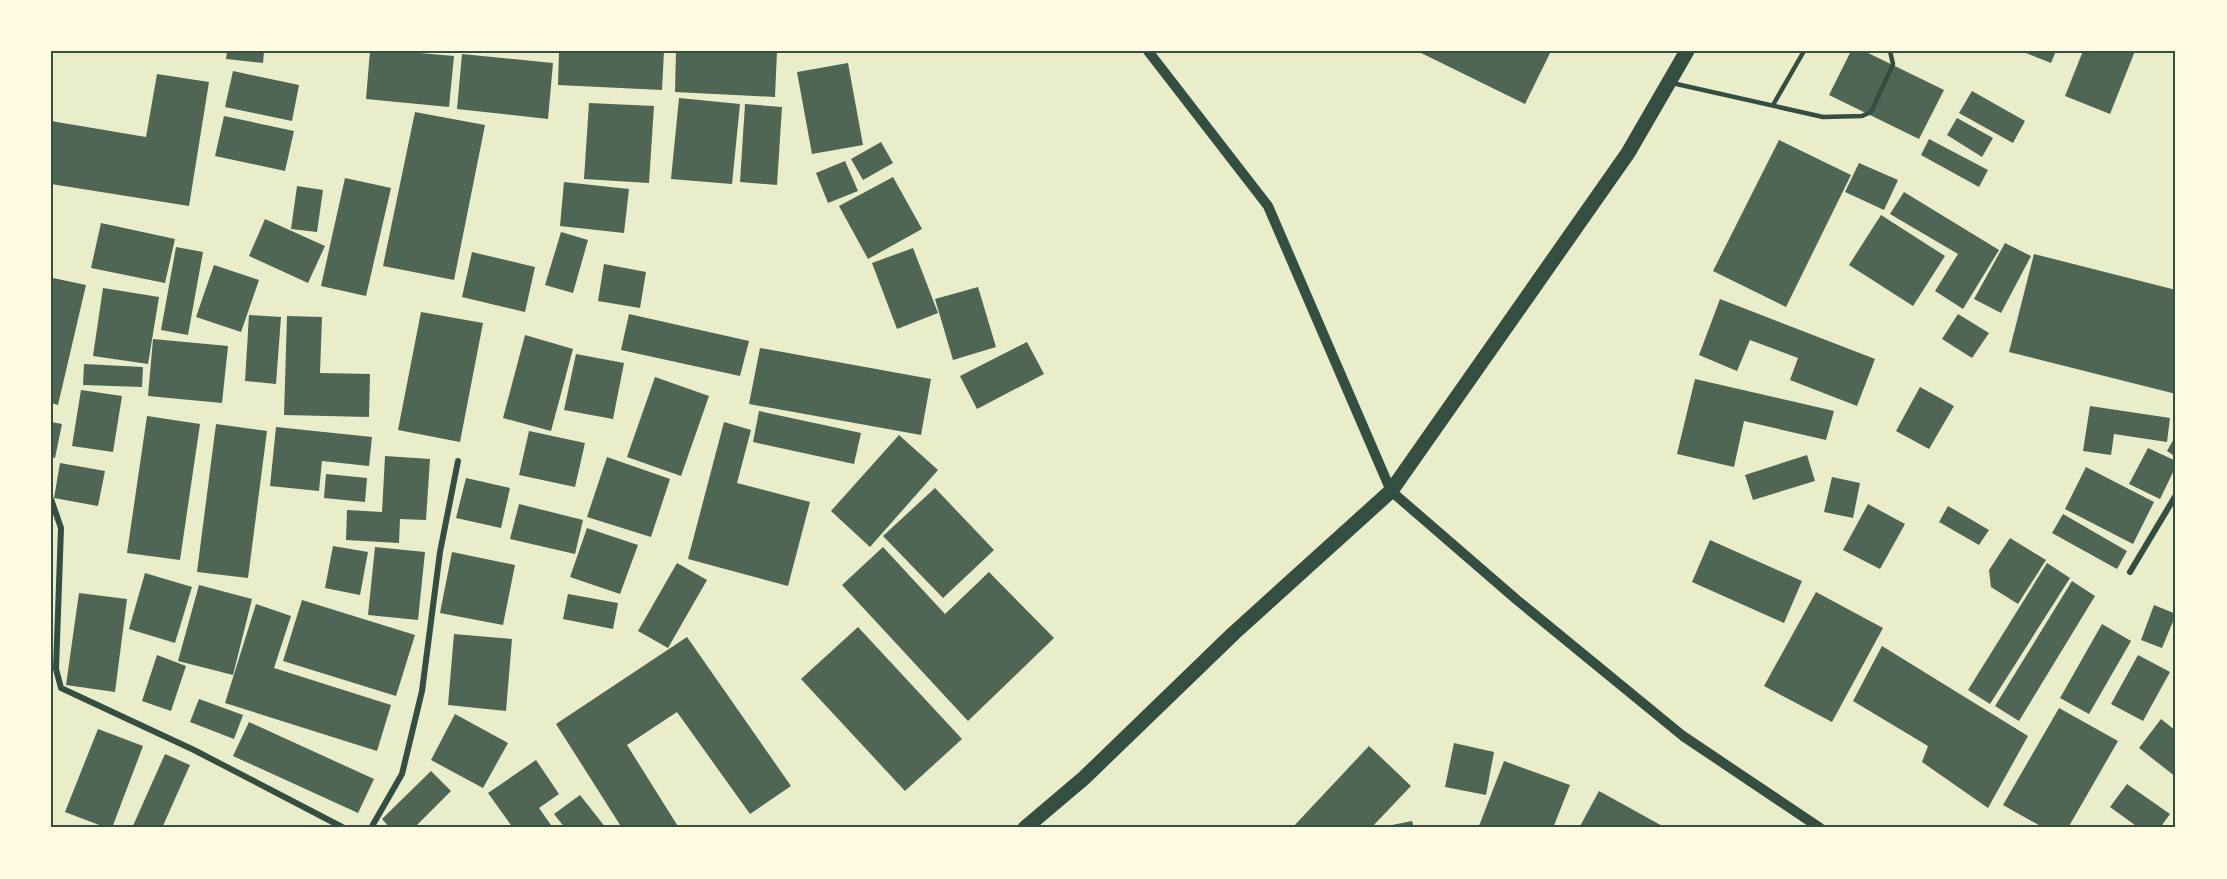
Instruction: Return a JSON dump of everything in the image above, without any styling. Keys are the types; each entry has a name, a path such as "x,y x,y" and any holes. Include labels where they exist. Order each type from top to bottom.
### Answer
{"main road":[{"path":"1025,828 1084,778 1234,633 1391,491 1628,153 1688,51"}],"street":[{"path":"1148,51 1268,206 1391,491 1517,600 1683,736 1820,828"},
{"path":"371,828 402,774 422,691 440,552 458,461"},
{"path":"2130,572 2176,495"},
{"path":"51,499 62,528 56,669 61,688 194,750 344,828"}],"lane":[{"path":"1773,105 1804,51"},
{"path":"1670,82 1823,117 1862,116 1871,112 1893,64 1890,51"}],"building":[{"path":"227,51 264,51 263,63 226,59"},
{"path":"370,51 454,56 449,107 366,99"},
{"path":"559,51 664,51 662,90 558,85"},
{"path":"676,51 777,51 775,97 675,92"},
{"path":"1417,51 1551,51 1525,104"},
{"path":"1851,51 1864,51 1944,90 1919,139 1829,95"},
{"path":"2021,51 2056,51 2051,63"},
{"path":"2083,51 2135,51 2110,114 2065,96"},
{"path":"462,54 553,63 548,119 457,109"},
{"path":"848,63 863,145 812,154 797,72"},
{"path":"233,71 299,85 292,121 225,107"},
{"path":"157,74 209,82 189,206 51,184 51,121 146,137"},
{"path":"1972,91 2025,121 2013,143 1959,113"},
{"path":"679,98 740,104 732,184 671,179"},
{"path":"589,103 654,106 649,183 584,179"},
{"path":"745,104 782,107 777,185 740,182"},
{"path":"415,112 485,125 454,280 383,266"},
{"path":"224,116 294,131 285,171 215,156"},
{"path":"1957,118 1993,138 1982,157 1947,135"},
{"path":"1929,139 1988,170 1979,187 1921,155"},
{"path":"1779,140 1851,175 1786,307 1713,271"},
{"path":"881,142 893,163 863,180 851,159"},
{"path":"845,161 858,191 828,203 816,173"},
{"path":"1859,163 1898,180 1884,210 1845,192"},
{"path":"893,177 922,229 868,259 839,206"},
{"path":"345,178 391,188 366,296 321,286"},
{"path":"564,182 629,189 624,233 560,226"},
{"path":"297,186 323,190 317,232 291,229"},
{"path":"1904,192 1999,250 1963,309 1935,291 1958,254 1890,214"},
{"path":"1881,215 1945,256 1913,306 1849,265"},
{"path":"265,219 325,246 308,283 249,256"},
{"path":"101,223 175,239 165,283 91,268"},
{"path":"561,232 588,240 573,293 545,285"},
{"path":"2005,243 2031,256 2001,313 1974,299"},
{"path":"176,247 203,252 188,335 161,330"},
{"path":"913,248 938,313 897,329 872,263"},
{"path":"472,252 535,267 525,312 462,297"},
{"path":"2034,254 2176,290 2176,394 2009,352"},
{"path":"604,264 646,272 640,308 598,301"},
{"path":"214,265 259,280 241,332 196,317"},
{"path":"53,278 86,285 58,405 51,403 51,287"},
{"path":"978,287 996,347 953,360 935,299"},
{"path":"103,288 159,297 148,364 93,356"},
{"path":"1720,299 1875,359 1857,406 1790,380 1798,358 1750,340 1737,371 1699,355"},
{"path":"421,312 483,323 460,442 398,430"},
{"path":"629,314 749,341 740,376 621,350"},
{"path":"1958,314 1989,333 1972,358 1942,339"},
{"path":"249,315 281,317 276,384 245,381"},
{"path":"287,316 322,317 320,373 370,374 369,417 284,415"},
{"path":"525,335 573,349 551,431 503,418"},
{"path":"153,339 228,346 222,403 148,396"},
{"path":"1027,342 1044,374 977,409 960,376"},
{"path":"760,348 931,379 921,435 749,404"},
{"path":"576,354 624,363 613,419 564,410"},
{"path":"84,364 143,367 142,387 83,385"},
{"path":"655,377 709,396 681,476 627,457"},
{"path":"1695,379 1834,411 1826,440 1744,421 1734,467 1677,454"},
{"path":"1920,387 1954,406 1929,449 1896,431"},
{"path":"81,390 122,396 113,452 72,446"},
{"path":"2090,406 2170,418 2167,442 2114,434 2111,455 2083,451"},
{"path":"759,411 861,433 854,464 753,442"},
{"path":"147,416 200,424 180,560 127,553"},
{"path":"51,422 62,424 55,458 51,457"},
{"path":"724,422 751,430 737,483 810,502 788,586 688,559"},
{"path":"216,424 267,431 248,578 197,572"},
{"path":"276,427 372,437 369,466 322,461 319,491 270,486"},
{"path":"529,431 585,443 575,487 519,475"},
{"path":"899,435 938,470 870,547 831,511"},
{"path":"2176,435 2176,457 2167,451"},
{"path":"2148,448 2176,461 2176,466 2160,499 2129,484"},
{"path":"1807,455 1815,481 1753,500 1745,475"},
{"path":"385,456 430,459 426,520 400,519 399,543 346,540 347,510 382,512"},
{"path":"607,457 670,479 651,537 587,517"},
{"path":"60,463 105,471 98,506 54,498"},
{"path":"2086,467 2154,502 2133,544 2065,509"},
{"path":"326,474 367,478 365,502 324,498"},
{"path":"1832,477 1860,483 1853,518 1824,512"},
{"path":"466,478 510,488 501,528 456,518"},
{"path":"935,488 994,550 943,598 883,536"},
{"path":"519,504 583,520 575,554 510,539"},
{"path":"1868,504 1905,524 1880,569 1843,550"},
{"path":"1948,506 1989,530 1979,545 1939,522"},
{"path":"2063,514 2127,551 2117,569 2052,533"},
{"path":"587,528 638,545 620,594 570,577"},
{"path":"2010,538 2046,560 2018,604 1991,587 1989,570"},
{"path":"1710,540 1802,581 1784,623 1692,582"},
{"path":"333,546 368,552 360,595 325,588"},
{"path":"375,547 425,552 418,620 368,615"},
{"path":"883,547 945,614 989,572 1054,638 968,721 842,585"},
{"path":"452,552 515,565 503,625 440,613"},
{"path":"677,563 707,580 668,648 638,631"},
{"path":"2047,563 2070,578 1990,704 1968,690"},
{"path":"145,573 192,587 175,643 129,629"},
{"path":"2072,581 2095,596 2019,721 1995,706"},
{"path":"199,585 252,599 233,675 178,661"},
{"path":"1816,592 1883,628 1832,722 1764,686"},
{"path":"79,593 127,599 115,692 66,685"},
{"path":"568,594 618,603 613,629 563,619"},
{"path":"302,600 415,635 396,696 283,661"},
{"path":"256,604 291,616 274,668 391,705 377,751 225,703"},
{"path":"2154,605 2176,614 2162,648 2141,640"},
{"path":"2102,624 2131,641 2089,714 2060,698"},
{"path":"858,627 962,739 905,791 801,679"},
{"path":"454,634 512,639 506,711 448,705"},
{"path":"687,637 791,786 750,814 677,712 627,745 679,828 622,828 556,724"},
{"path":"1882,646 2028,736 1988,808 1922,762 1928,746 1853,701"},
{"path":"157,655 186,666 171,711 142,701"},
{"path":"2138,655 2170,672 2143,721 2111,704"},
{"path":"199,699 243,715 234,739 190,722"},
{"path":"2059,708 2118,741 2068,828 2044,828 2003,805"},
{"path":"455,714 508,743 483,788 431,760"},
{"path":"2161,719 2176,731 2176,777 2139,748"},
{"path":"249,722 374,779 358,813 233,756"},
{"path":"98,729 143,746 112,828 65,812"},
{"path":"1454,743 1494,752 1486,795 1445,787"},
{"path":"1369,746 1411,786 1371,828 1292,828"},
{"path":"165,754 190,765 162,828 132,828"},
{"path":"536,760 559,794 539,808 553,828 513,828 488,793"},
{"path":"1504,761 1570,785 1553,828 1485,828 1479,826"},
{"path":"431,771 451,791 414,828 390,828 382,819"},
{"path":"2127,784 2170,814 2160,828 2139,828 2110,807"},
{"path":"1599,791 1666,828 1579,828"},
{"path":"580,795 606,828 565,828 554,814"},
{"path":"1412,821 1414,828 1382,828 1382,827"}]}
